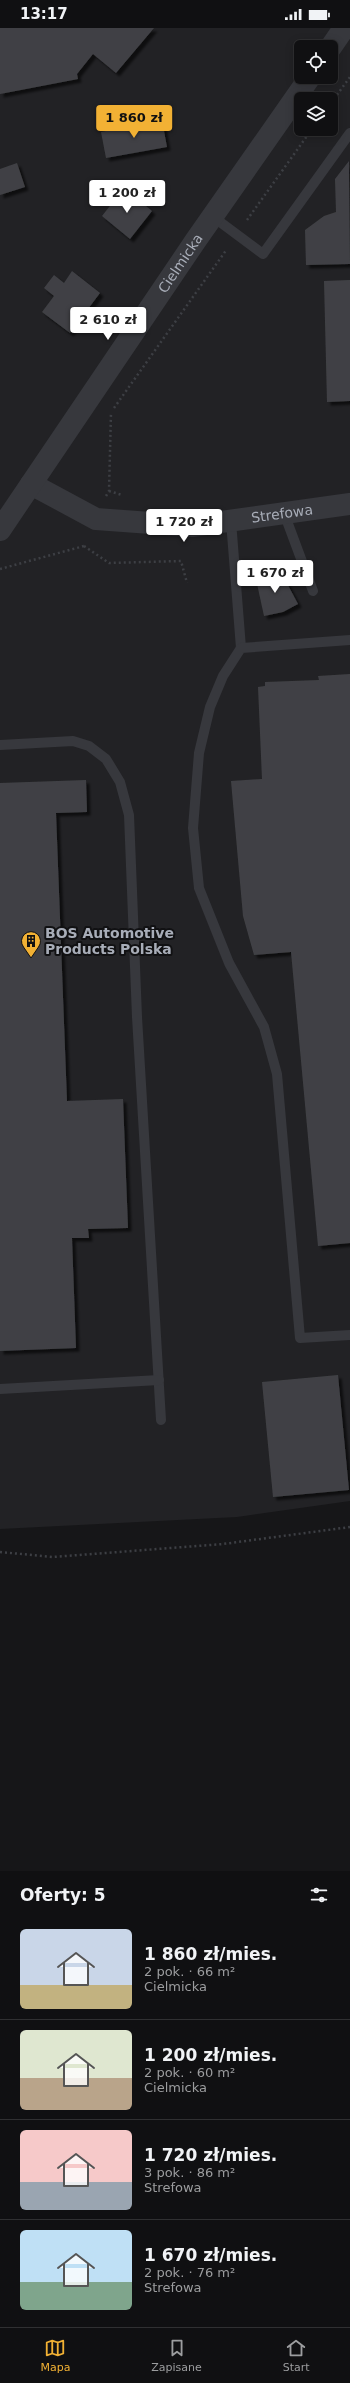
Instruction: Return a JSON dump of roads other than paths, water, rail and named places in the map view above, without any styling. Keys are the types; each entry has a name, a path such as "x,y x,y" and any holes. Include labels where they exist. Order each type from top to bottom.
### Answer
{"street":[{"path":"336,40 344,28"},
{"name":"Cielmicka","path":"0,530 212,216 305,84"},
{"name":"Strefowa","path":"31,484 96,519 192,526 350,504"}],"lane":[{"path":"212,216 263,254 350,133"},
{"path":"284,513 313,591"},
{"path":"231,521 241,648 223,676 210,707 199,753 193,828 200,888 229,963 264,1027 277,1074 300,1338 350,1335"},
{"path":"241,648 350,640"},
{"path":"0,745 74,741 89,746 106,759 120,782 129,815 137,1016 161,1420"},
{"path":"0,1390 159,1380"}],"place":[{"name":"BOS Automotive Products Polska","path":"31,958"}]}
